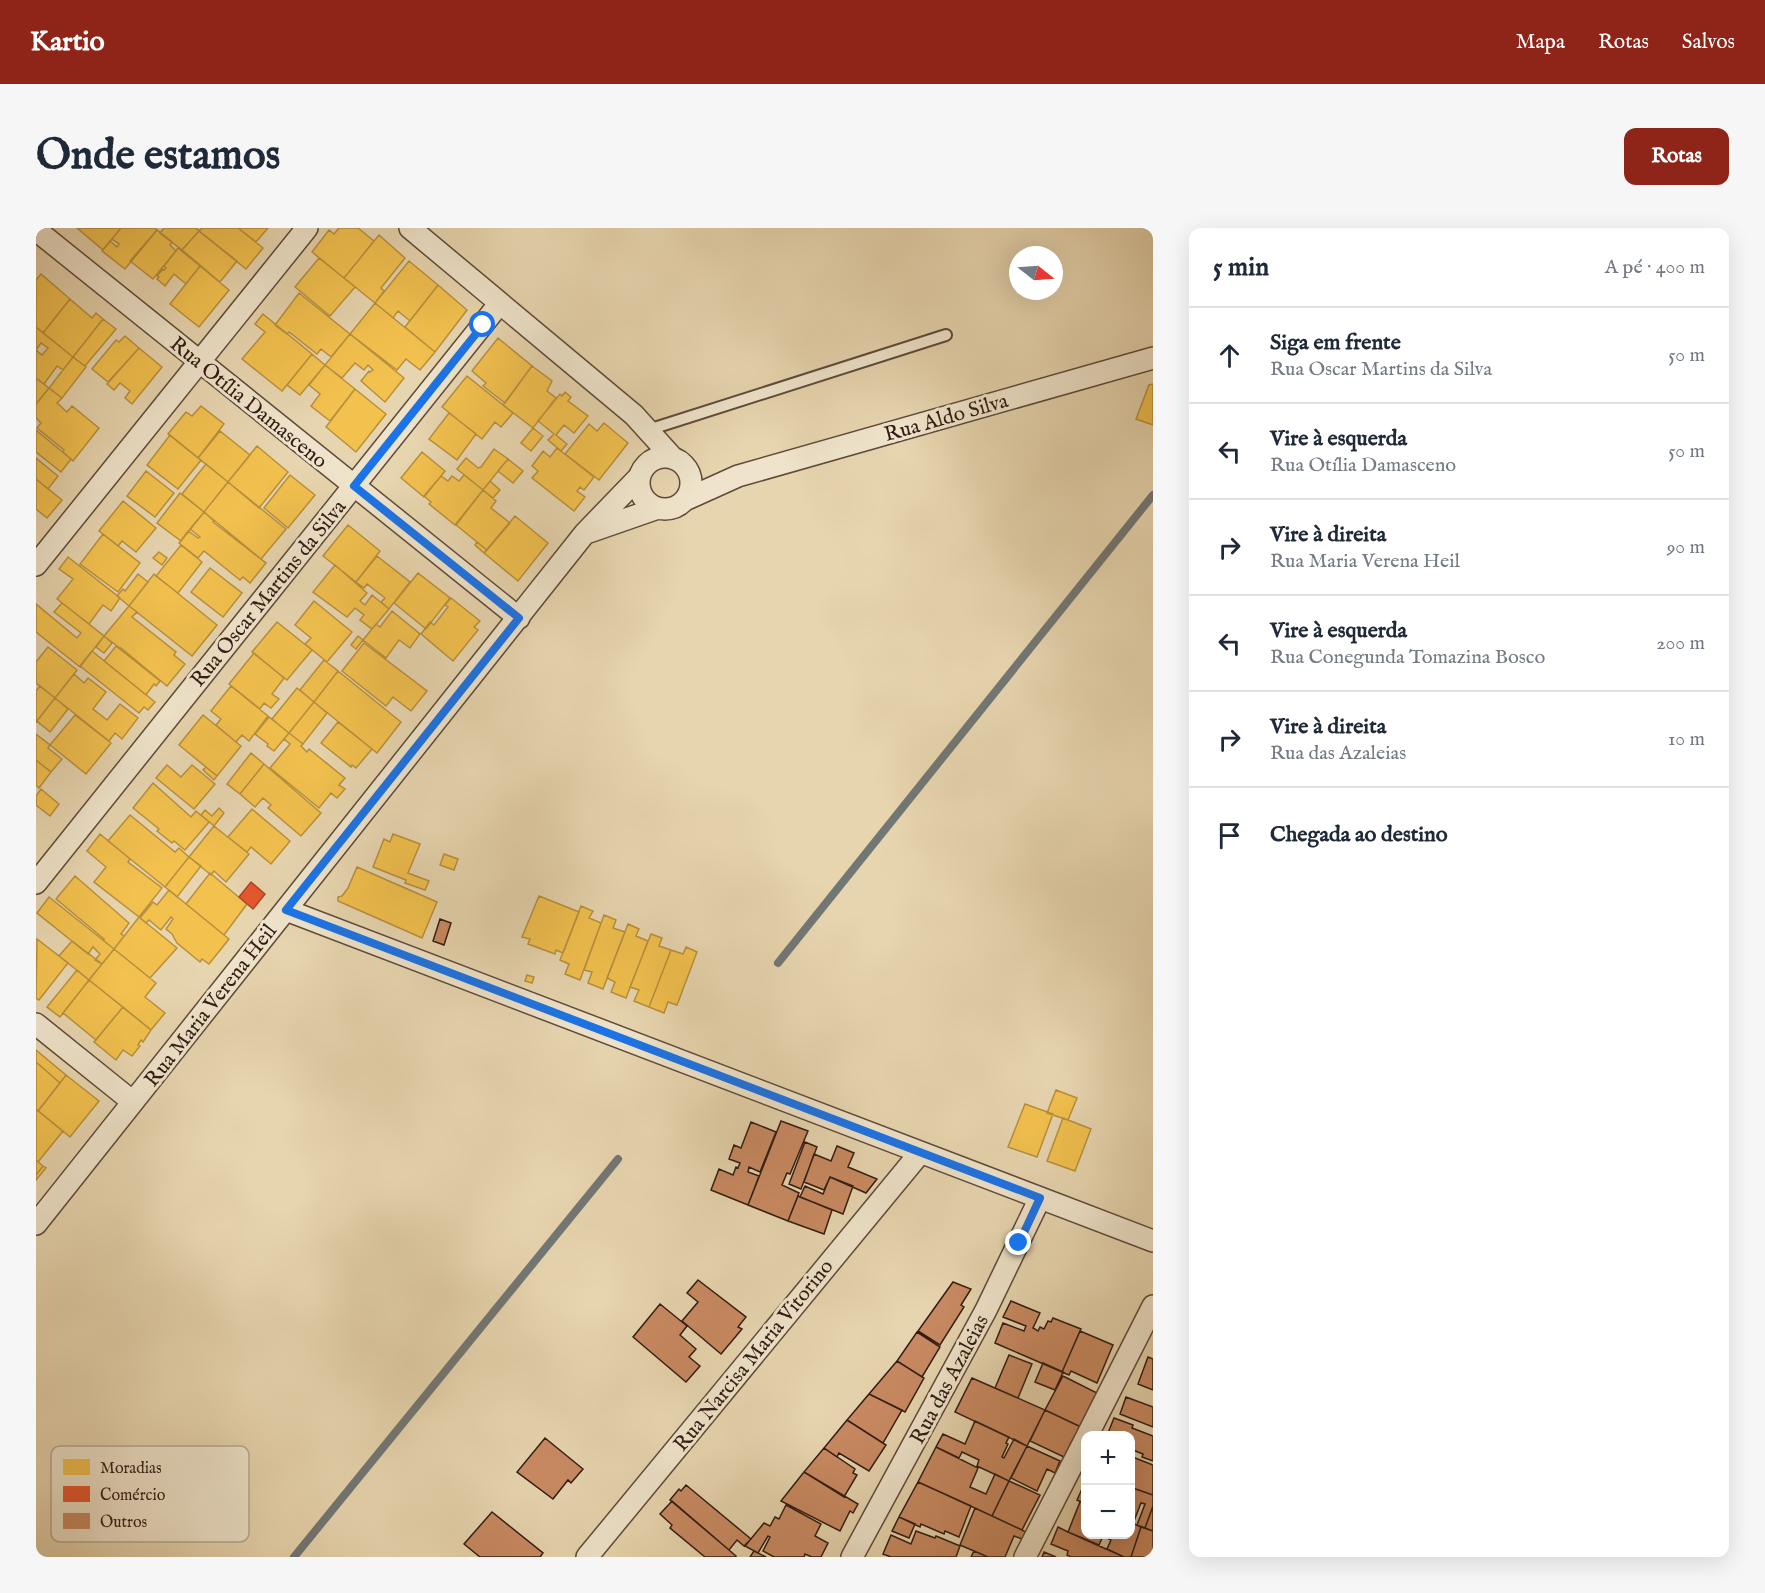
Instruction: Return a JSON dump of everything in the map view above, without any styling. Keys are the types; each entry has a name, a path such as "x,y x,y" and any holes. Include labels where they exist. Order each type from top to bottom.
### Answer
{"street":[{"path":"36,565 307,228"},
{"path":"410,228 634,415 680,464 692,484 687,499 674,508 666,510 658,508 644,499 639,484 645,469 648,430"},
{"name":"Rua Otília Damasceno","path":"39,238 199,361 519,618"},
{"name":"Rua Oscar Martins da Silva","path":"36,883 500,303"},
{"name":"Rua Aldo Silva","path":"687,499 738,476 1153,358"},
{"path":"645,469 656,458 664,456 680,464"},
{"name":"Rua Aldo Silva","path":"680,464 738,476"},
{"name":"Rua Maria Verena Heil","path":"36,1224 585,533 645,469"},
{"path":"585,533 658,508"},
{"path":"286,910 1153,1241"},
{"path":"36,1024 133,1102"},
{"name":"Rua Narcisa Maria Vitorino","path":"587,1557 920,1153"},
{"name":"Rua das Azaleias","path":"852,1557 986,1310 1040,1198"},
{"path":"1089,1431 1153,1306"},
{"path":"1025,1557 1081,1447"}],"lane":[{"path":"648,430 946,335"}],"building: Moradias":[{"path":"77,228 121,228 103,250"},
{"path":"121,228 155,228 157,230 125,269 102,251 110,241 117,247 119,244 112,239"},
{"path":"164,228 196,228 199,231 182,250 160,233"},
{"path":"202,228 238,228 263,248 246,269 199,231"},
{"path":"238,228 268,228 256,242"},
{"path":"339,228 358,228 374,241 344,278 312,252 329,230 334,234"},
{"path":"157,230 172,242 170,245 176,251 153,279 130,261"},
{"path":"199,231 237,261 220,282 182,250"},
{"path":"379,235 405,258 381,288 384,291 375,303 344,278"},
{"path":"178,248 200,266 186,284 174,274 165,286 157,279 159,277 157,276 166,268 164,266"},
{"path":"319,258 355,287 330,316 295,287"},
{"path":"409,261 438,285 410,321 398,311 393,318 375,303"},
{"path":"200,266 229,290 199,327 170,304"},
{"path":"41,274 70,299 43,333 36,327 36,280"},
{"path":"438,285 467,310 435,352 405,327"},
{"path":"299,293 350,334 331,357 321,349 317,354 289,332 287,334 275,325"},
{"path":"70,299 92,318 96,313 103,319 73,357 43,333"},
{"path":"375,303 435,352 420,370 406,359 397,370 350,334"},
{"path":"263,314 312,354 282,391 242,359 265,332 255,324"},
{"path":"103,319 116,329 85,366 73,357"},
{"path":"36,327 73,357 63,370 57,366 44,384 36,378","holes":["41,343 48,348 42,355 36,350"]},
{"path":"350,334 404,378 385,402 361,381 369,371 373,370 368,365 364,370 355,363 342,378 325,365"},
{"path":"125,336 139,348 108,382 92,369 116,340 119,342"},
{"path":"498,338 532,366 505,403 483,386 486,383 472,371"},
{"path":"139,348 162,367 132,404 125,398 130,391 120,383 114,390 107,384"},
{"path":"312,354 325,365 300,395 287,385"},
{"path":"73,357 86,367 62,398 49,388"},
{"path":"325,365 355,389 330,421 311,406 320,394 309,385"},
{"path":"532,366 552,381 547,391 556,398 533,428 503,405"},
{"path":"467,376 513,413 501,427 495,422 482,439 442,407"},
{"path":"36,378 49,388 36,404"},
{"path":"1153,384 1153,425 1136,419 1149,385"},
{"path":"49,388 62,398 57,403 67,412 72,406 99,428 73,461 63,452 64,450 37,428 41,423 36,418 36,404"},
{"path":"355,389 386,414 356,452 326,427"},
{"path":"565,392 571,397 568,401 588,416 574,433 564,425 556,435 567,444 561,451 548,440 554,434 538,421 560,394 562,396"},
{"path":"201,406 224,424 198,458 168,434 186,412 192,416"},
{"path":"449,413 476,434 457,460 429,439"},
{"path":"604,423 628,443 599,480 565,454 589,424 597,431"},
{"path":"533,428 543,436 531,451 521,443"},
{"path":"36,430 71,459 61,472 36,452"},
{"path":"220,431 250,455 228,482 198,458"},
{"path":"170,435 201,460 178,489 147,465"},
{"path":"257,446 288,472 259,508 228,482"},
{"path":"557,448 594,477 584,490 580,487 577,491 585,497 574,511 532,478 538,471 532,466 543,451 550,457"},
{"path":"494,449 508,459 483,490 457,469 466,458 478,468 481,467"},
{"path":"422,452 445,471 424,497 401,478"},
{"path":"36,458 58,476 48,489 36,479"},
{"path":"508,459 523,471 513,483 498,471"},
{"path":"206,464 228,482 204,512 182,494"},
{"path":"146,471 174,493 155,517 127,496"},
{"path":"290,475 315,495 288,528 264,508"},
{"path":"464,475 483,490 455,525 429,504 431,502 424,496 441,476 448,481 452,476 459,481"},
{"path":"36,479 62,500 47,518 36,509"},
{"path":"490,481 500,490 493,498 483,490"},
{"path":"228,482 286,529 261,559 204,512"},
{"path":"483,490 496,501 491,508 510,523 487,550 456,525"},
{"path":"180,493 204,512 181,541 157,523"},
{"path":"123,501 156,528 136,552 122,541 118,546 99,531"},
{"path":"204,512 213,522 266,563 250,583 243,577 240,580 204,551 198,558 179,543 188,531 200,537 190,529"},
{"path":"515,516 548,543 518,581 484,553"},
{"path":"348,525 380,551 356,582 323,556"},
{"path":"103,534 140,563 118,592 80,564"},
{"path":"477,542 487,550 484,553 475,545"},
{"path":"181,545 202,562 178,593 156,576"},
{"path":"159,552 167,558 162,565 153,558"},
{"path":"377,556 410,582 389,609 381,602 385,598 367,584 364,588 356,582"},
{"path":"68,557 120,598 111,611 103,605 89,624 57,599 73,579 59,569"},
{"path":"335,565 367,593 360,601 365,605 372,595 389,609 372,629 360,620 364,615 355,608 347,617 313,592"},
{"path":"210,568 242,593 223,617 191,592"},
{"path":"418,573 450,598 426,629 394,603"},
{"path":"138,574 148,582 129,606 117,596 123,589 125,591"},
{"path":"154,574 217,625 192,656 129,606"},
{"path":"451,598 480,621 474,627 478,630 453,661 421,634 430,622 434,625 448,607 445,605"},
{"path":"314,601 352,632 327,662 305,644 311,638 295,625"},
{"path":"62,603 104,636 80,667 36,632 36,604 77,638 81,633 54,612"},
{"path":"129,606 137,612 132,617 176,652 174,655 185,664 167,686 104,636"},
{"path":"392,611 420,634 410,648 399,640 386,658 363,640 376,624 380,627"},
{"path":"277,622 312,650 287,680 252,652"},
{"path":"104,636 112,643 104,653 96,647"},
{"path":"358,636 363,640 356,649 351,645"},
{"path":"364,643 427,691 411,711 393,697 386,706 342,671"},
{"path":"116,646 160,681 156,686 154,684 146,695 104,661"},
{"path":"48,647 77,670 55,698 36,683 36,662"},
{"path":"92,651 155,702 148,710 144,707 139,713 80,666"},
{"path":"254,653 284,678 272,694 279,699 271,708 264,703 260,709 229,684"},
{"path":"324,660 338,671 314,702 300,690"},
{"path":"338,671 401,722 377,753 314,702"},
{"path":"74,674 84,683 88,678 106,692 93,709 107,720 120,704 138,718 122,739 115,733 109,741 55,698"},
{"path":"40,686 55,698 36,722 36,691"},
{"path":"231,686 268,716 249,741 242,735 236,742 216,725 221,719 211,711"},
{"path":"297,688 314,702 289,733 272,719"},
{"path":"55,698 68,709 50,732 37,721"},
{"path":"314,702 327,713 303,744 289,733"},
{"path":"75,715 111,743 86,774 50,745"},
{"path":"203,715 241,746 217,776 179,745"},
{"path":"269,717 289,733 274,751 255,734"},
{"path":"338,722 372,749 356,768 352,765 351,767 321,743"},
{"path":"289,733 303,744 301,746 307,752 309,749 345,778 339,785 345,789 337,798 331,793 319,808 270,768 290,744 284,739"},
{"path":"36,734 62,759 51,772 36,760"},
{"path":"251,753 264,764 240,794 227,784"},
{"path":"36,760 51,772 39,788 36,785"},
{"path":"264,764 321,813 301,836 268,808 271,805 263,798 255,807 240,794"},
{"path":"167,765 181,777 192,765 215,784 194,809 156,778"},
{"path":"206,767 217,776 214,780 203,770"},
{"path":"153,783 191,817 196,811 209,822 185,850 157,831 159,829 133,808"},
{"path":"41,789 59,804 50,816 36,805 36,796"},
{"path":"219,808 224,813 214,826 201,815 205,810 212,816"},
{"path":"252,809 290,841 271,864 251,847 247,852 228,837"},
{"path":"130,815 175,852 179,848 189,857 165,887 108,841"},
{"path":"214,826 249,854 226,882 214,871 211,875 189,857"},
{"path":"100,834 130,859 128,862 162,888 139,917 94,882 106,867 87,851"},
{"path":"393,834 420,844 408,873 429,881 425,890 373,867 384,839 390,842"},
{"path":"444,854 458,859 454,870 440,865"},
{"path":"189,857 201,866 177,897 165,887"},
{"path":"357,867 437,902 422,938 338,901 338,897 342,896 348,888"},
{"path":"210,873 247,904 224,935 186,904"},
{"path":"75,876 129,923 121,934 124,936 114,949 56,899"},
{"path":"169,890 229,939 209,964 202,959 200,962 177,943 166,929 173,919 171,917 161,930 149,920 146,923 140,918 153,902 157,905"},
{"path":"539,896 579,912 563,953 556,950 555,954 528,944 530,939 522,937"},
{"path":"49,897 114,949 102,964 95,960 100,954 93,947 88,954 37,913"},
{"path":"581,906 593,911 589,918 601,923 580,980 565,974 569,964 560,960"},
{"path":"604,915 616,920 613,928 625,932 603,989 588,983 592,972 584,970"},
{"path":"139,917 177,948 150,978 114,949"},
{"path":"628,924 639,929 636,936 648,941 626,998 611,992 615,982 607,978"},
{"path":"651,934 662,938 659,946 671,950 649,1007 634,1001 639,990 630,987"},
{"path":"37,939 68,963 39,1000 36,998"},
{"path":"72,941 102,964 89,980 59,956"},
{"path":"686,947 697,952 677,1005 668,1002 664,1013 649,1007 671,950 683,954"},
{"path":"114,949 156,983 145,997 165,1013 151,1030 89,980"},
{"path":"77,970 89,980 60,1017 47,1007"},
{"path":"527,975 534,977 532,983 525,981"},
{"path":"89,980 123,1007 96,1040 63,1013"},
{"path":"123,1007 151,1030 143,1042 141,1040 138,1045 140,1046 132,1056 123,1050 116,1060 94,1042"},
{"path":"36,1050 66,1075 60,1083 36,1062"},
{"path":"36,1062 60,1083 38,1111 36,1109"},
{"path":"66,1075 99,1101 70,1137 38,1111"},
{"path":"1056,1090 1077,1098 1068,1120 1047,1113"},
{"path":"1025,1104 1053,1114 1037,1157 1008,1147"},
{"path":"36,1109 63,1131 38,1162 36,1160"},
{"path":"1063,1118 1091,1129 1075,1171 1047,1161"},
{"path":"36,1160 43,1166 36,1175"},
{"path":"43,1166 46,1168 36,1180 36,1175"}],"building: Comércio":[{"path":"251,882 265,894 253,909 239,897"}],"building: Outros":[{"path":"440,919 451,923 444,945 433,941"},
{"path":"781,1121 808,1131 790,1174 787,1173 782,1185 799,1193 788,1221 748,1205"},
{"path":"751,1122 776,1132 760,1172 749,1167 748,1172 759,1176 748,1205 711,1190 719,1169 733,1175 736,1167 738,1168 740,1163 729,1159 734,1145 741,1148"},
{"path":"805,1142 817,1147 801,1189 789,1184"},
{"path":"837,1146 854,1153 848,1167 877,1179 866,1193 830,1177 824,1190 804,1182 814,1154 831,1161"},
{"path":"830,1177 853,1186 843,1214 800,1197 805,1186 823,1194"},
{"path":"798,1196 832,1210 824,1234 788,1221"},
{"path":"698,1280 746,1317 738,1327 742,1329 721,1354 682,1321 698,1302 687,1293"},
{"path":"953,1282 971,1289 961,1305 964,1307 940,1345 918,1331"},
{"path":"1011,1301 1040,1313 1033,1328 1038,1331 1040,1327 1044,1329 1048,1321 1051,1322 1053,1318 1081,1329 1062,1372 995,1343 1003,1323 1024,1331 1026,1326 1003,1317"},
{"path":"660,1304 687,1326 680,1335 696,1349 689,1357 700,1366 686,1382 633,1337"},
{"path":"1080,1331 1113,1345 1097,1383 1071,1371 1069,1375 1062,1372"},
{"path":"917,1332 940,1347 922,1377 897,1361"},
{"path":"1009,1355 1032,1364 1018,1398 995,1388"},
{"path":"1148,1357 1153,1359 1153,1390 1138,1384"},
{"path":"897,1361 924,1378 905,1412 869,1394"},
{"path":"1043,1363 1063,1372 1055,1390 1035,1382"},
{"path":"1063,1376 1097,1393 1081,1427 1045,1410"},
{"path":"972,1378 1045,1410 1027,1446 955,1412"},
{"path":"869,1394 902,1410 883,1443 847,1420"},
{"path":"1126,1397 1153,1407 1153,1427 1120,1414"},
{"path":"1045,1410 1081,1427 1066,1458 1030,1441"},
{"path":"1114,1418 1153,1436 1153,1461 1142,1457 1143,1454 1135,1451 1135,1431 1109,1431"},
{"path":"847,1420 886,1445 869,1471 839,1453 837,1457 824,1448"},
{"path":"975,1421 1009,1437 1002,1457 1004,1458 1014,1439 1027,1446 1009,1481 977,1466 979,1460 962,1452 959,1458 936,1447 943,1434 965,1444"},
{"path":"545,1438 583,1469 571,1483 568,1480 553,1499 517,1472"},
{"path":"1027,1446 1060,1461 1055,1473 1047,1469 1037,1491 1011,1478"},
{"path":"936,1447 978,1468 970,1487 986,1494 995,1474 1009,1481 992,1516 918,1482"},
{"path":"824,1448 855,1469 853,1473 857,1475 844,1497 804,1472"},
{"path":"1135,1458 1153,1465 1153,1495 1135,1489"},
{"path":"804,1472 858,1504 853,1513 850,1511 840,1531 781,1501"},
{"path":"1009,1481 1040,1495 1022,1530 992,1516"},
{"path":"918,1482 971,1506 959,1537 945,1531 944,1534 921,1524 920,1527 899,1517"},
{"path":"686,1485 751,1539 744,1546 737,1540 729,1550 670,1500 679,1489 681,1491"},
{"path":"1135,1489 1153,1495 1153,1506 1145,1528 1137,1525 1145,1504 1141,1503 1135,1518"},
{"path":"672,1501 736,1557 705,1557 670,1528 672,1525 660,1514"},
{"path":"1080,1502 1081,1502 1081,1537 1068,1532"},
{"path":"786,1505 821,1524 815,1536 828,1543 821,1557 805,1554 804,1557 774,1557 763,1551 770,1537 768,1536 758,1553 745,1546 764,1523 770,1526 775,1517 779,1519"},
{"path":"1153,1506 1153,1531 1145,1528"},
{"path":"975,1508 1026,1532 1022,1539 1014,1536 1005,1557 988,1557 960,1545"},
{"path":"492,1512 543,1553 540,1557 480,1557 464,1544"},
{"path":"899,1517 915,1524 909,1538 892,1531"},
{"path":"1135,1524 1141,1527 1131,1557 1124,1557 1107,1549 1111,1540 1109,1539 1135,1539"},
{"path":"1058,1527 1124,1557 1071,1557 1067,1555 1068,1551 1051,1544"},
{"path":"1141,1527 1153,1531 1153,1557 1131,1557"},
{"path":"916,1531 960,1546 956,1557 891,1557 883,1554 891,1535 911,1544"},
{"path":"1085,1539 1102,1539 1099,1545"},
{"path":"754,1551 766,1557 750,1557"},
{"path":"974,1551 988,1557 971,1557"},
{"path":"1044,1552 1056,1557 1042,1557"}],"waterway":[{"path":"778,963 1153,495"},
{"path":"294,1557 618,1159"}],"route":[{"path":"483,325 354,486 519,618 286,910 1040,1198 1019,1243"}]}
